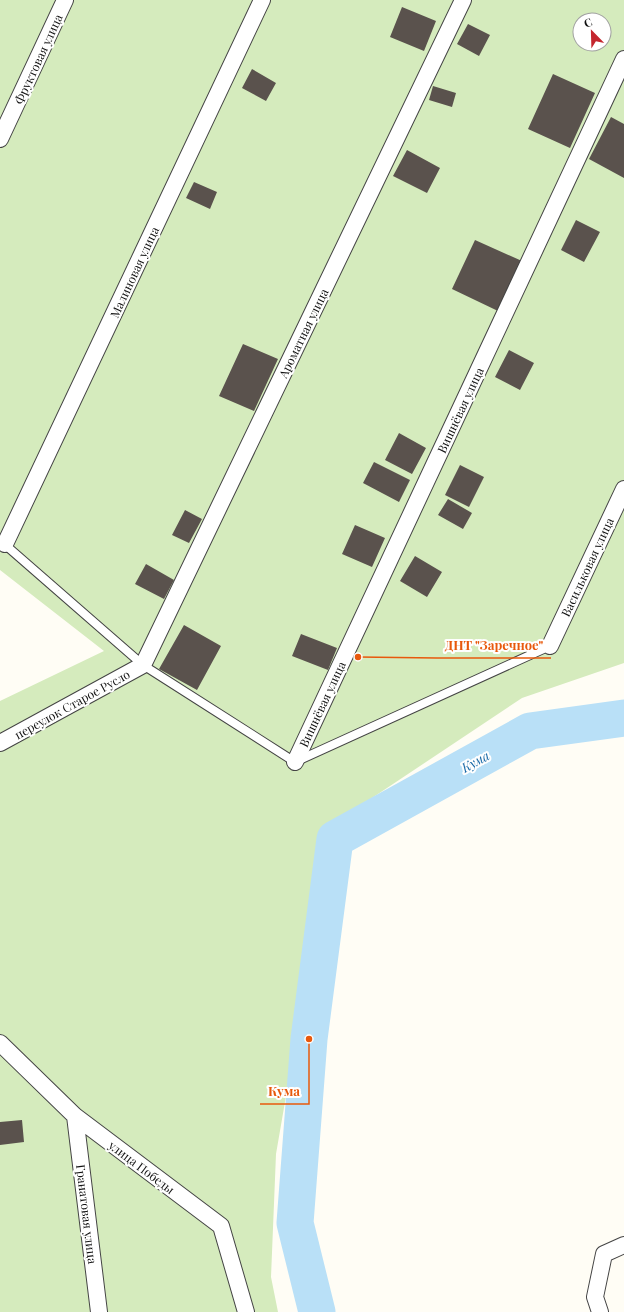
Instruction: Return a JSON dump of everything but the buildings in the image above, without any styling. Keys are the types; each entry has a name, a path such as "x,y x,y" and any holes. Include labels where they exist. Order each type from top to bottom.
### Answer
{"street":[{"name":"Фруктовая улица","path":"0,139 65,0"},
{"name":"Малиновая улица","path":"2,542 262,0"},
{"name":"Ароматная улица","path":"143,665 464,0"},
{"name":"Вишнёвая улица","path":"295,762 624,59"},
{"name":"Васильковая улица","path":"550,646 624,489"},
{"name":"переулок Старое Русло","path":"0,743 143,665"},
{"name":"улица Победы","path":"0,1043 74,1116 221,1226 246,1312"},
{"name":"Гранатовая улица","path":"74,1116 99,1312"},
{"path":"600,1312 596,1297 604,1254 624,1245"}],"lane":[{"path":"2,542 143,665 295,762 550,646"}],"green space":[{"path":"0,0 624,0 624,663 522,698 333,824 276,1154 271,1277 278,1312 0,1312 0,701 104,651 0,570"}],"waterway":[{"name":"Кума","path":"317,1312 295,1223 309,1039 335,839 530,731 624,718"}],"place":[{"name":"ДНТ \"Заречное\"","path":"358,657"},
{"name":"Кума","path":"309,1039"}]}
